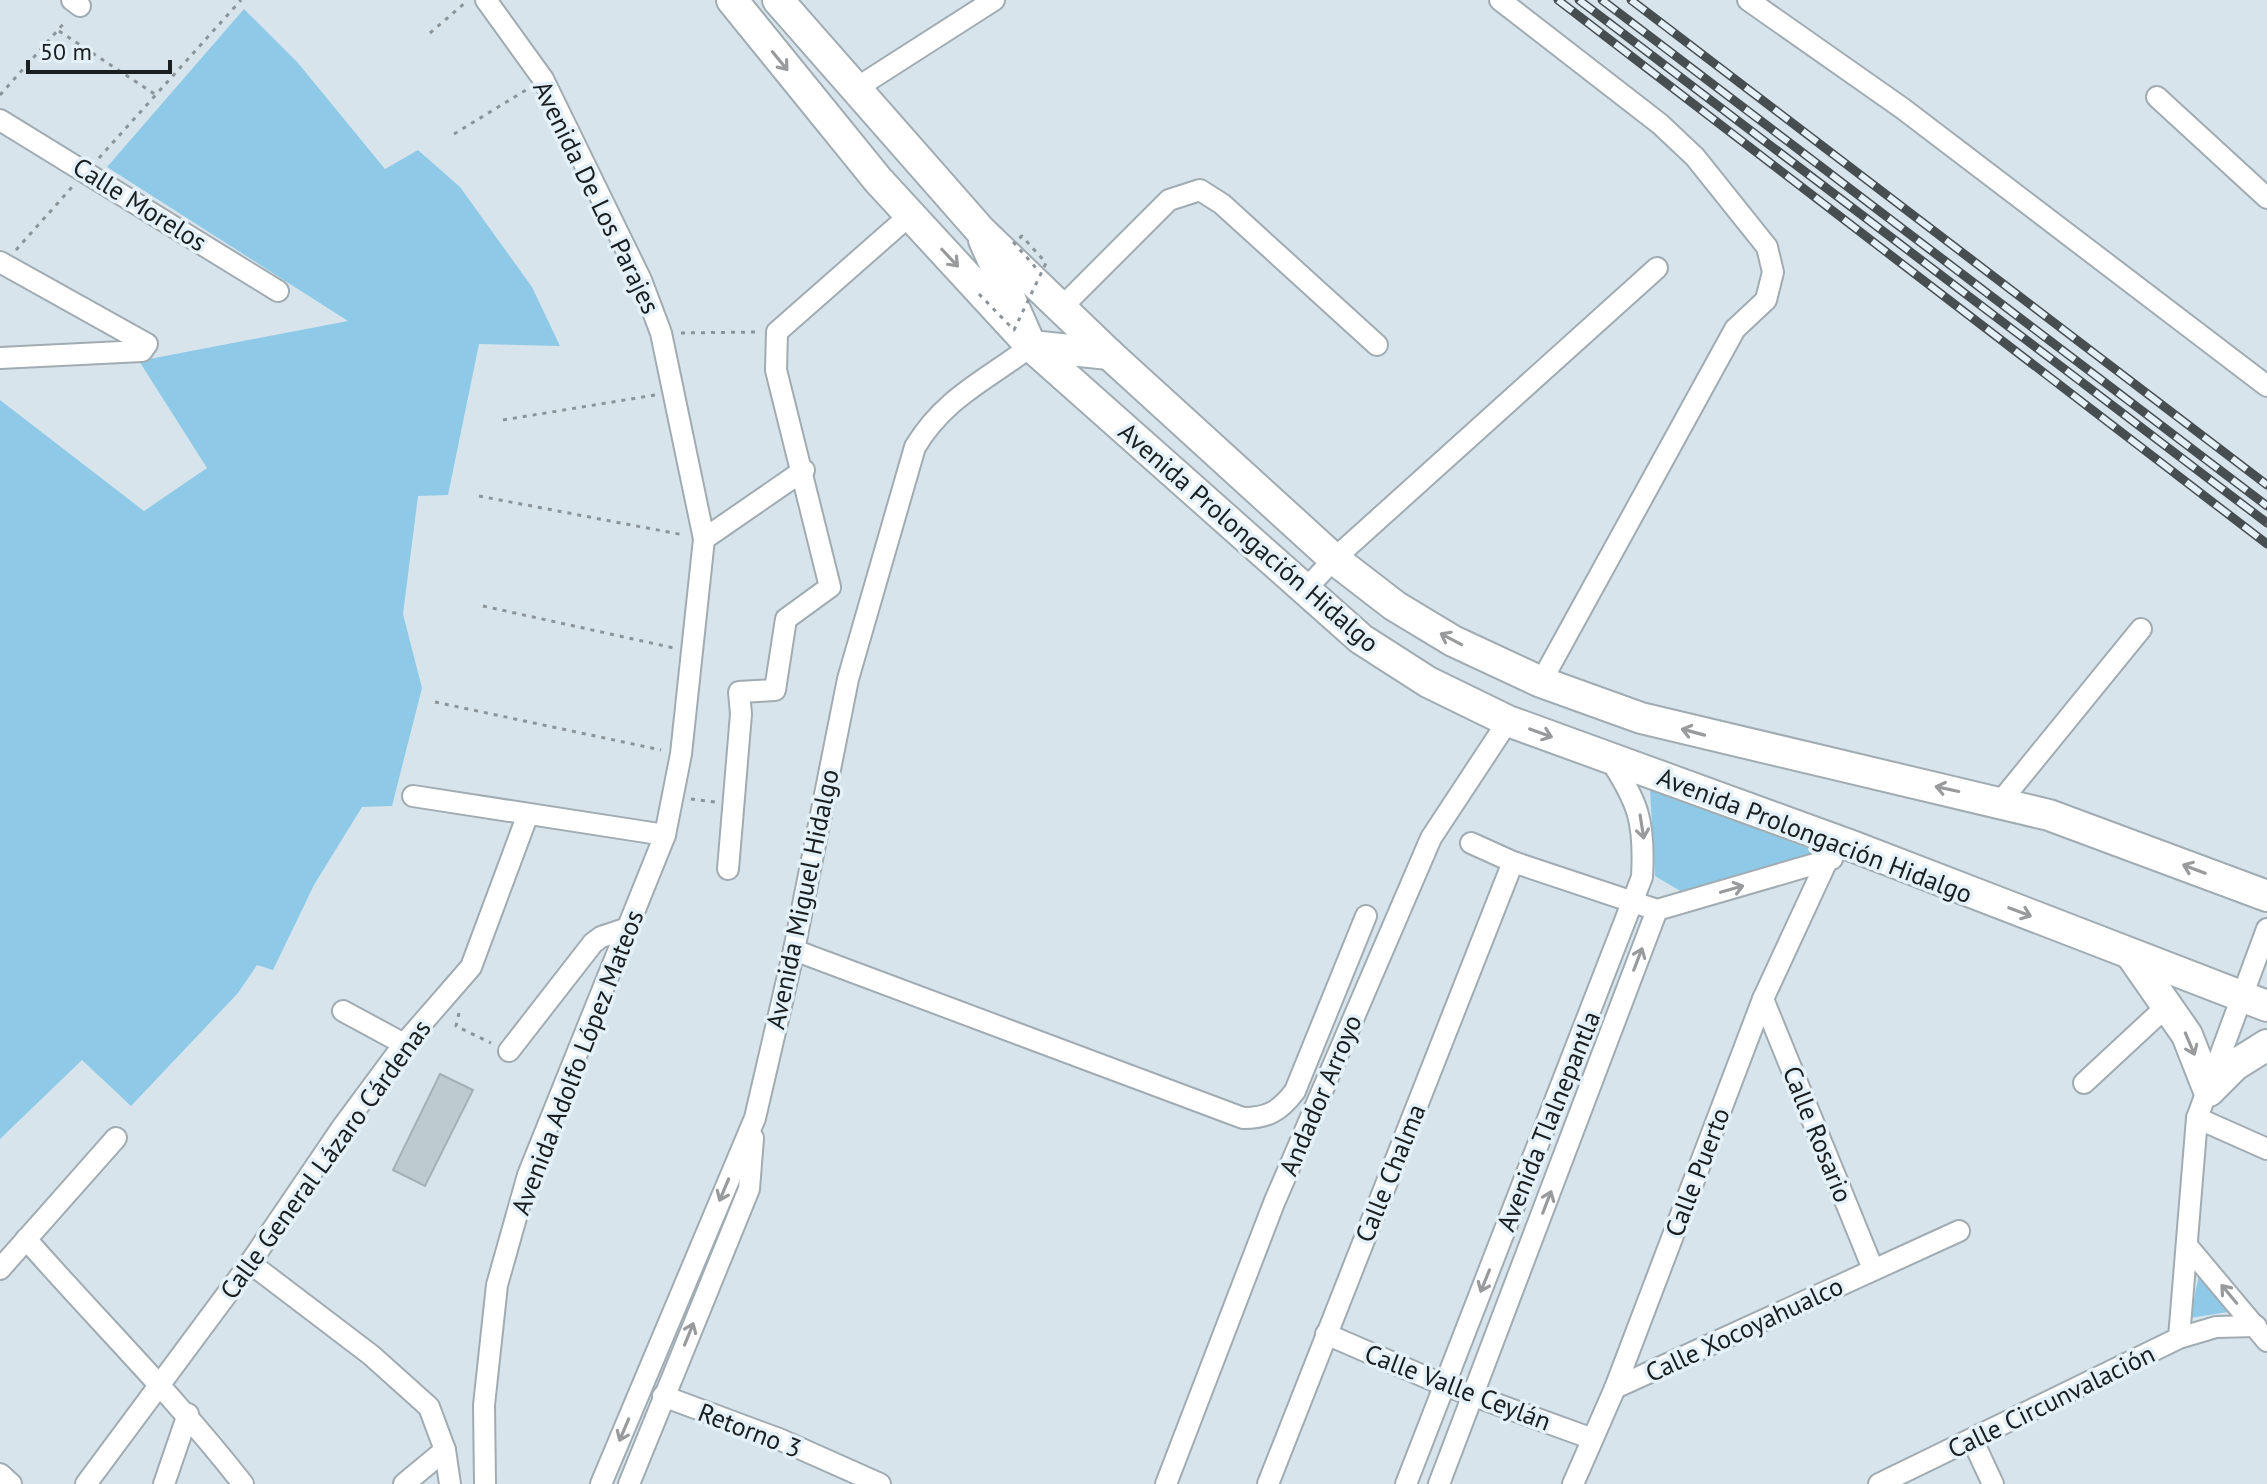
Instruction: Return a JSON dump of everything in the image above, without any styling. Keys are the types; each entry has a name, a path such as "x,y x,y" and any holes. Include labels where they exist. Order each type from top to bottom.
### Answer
{"highway":[{"path":"739,10 775,0"},
{"name":"Avenida Prolongación Hidalgo","path":"775,0 980,230 1109,354 1334,559 1395,606 1430,627 1541,682 1641,718 1736,743 2001,801 2049,815 2267,896"},
{"name":"Avenida Prolongación Hidalgo","path":"739,10 910,215 1031,346 1361,639 1401,665 1508,721 1852,846 2254,1002"},
{"path":"980,230 1031,346 1109,354"},
{"path":"2132,956 2187,1035 2209,1091 2235,1065 2267,1045"}],"street":[{"name":"Avenida De Los Parajes","path":"486,0 543,79 595,180 641,280 661,333 671,392 696,492 704,539 681,754 665,835"},
{"path":"855,89 994,0"},
{"path":"1500,0 1615,86 1695,157 1767,247 1773,272 1766,300 1735,329 1541,682"},
{"path":"1748,0 1902,108 2267,386"},
{"path":"2157,97 2267,198"},
{"name":"Calle Morelos","path":"0,120 278,291"},
{"path":"1061,308 1169,200 1200,190 1222,204 1377,345"},
{"path":"728,869 735,805 739,692 775,690 786,619 804,602 830,587 804,470 776,370 777,332 910,215"},
{"path":"0,358 142,351 147,347 145,342 2,263"},
{"path":"1305,590 1334,559 1657,268"},
{"name":"Avenida Miguel Hidalgo","path":"601,1484 755,1118 794,950 848,679 915,447 932,419 950,403 1031,346"},
{"path":"704,539 804,470"},
{"path":"2001,801 2141,629"},
{"name":"Andador Arroyo","path":"1166,1484 1274,1203 1431,838 1508,721"},
{"name":"Avenida Tlalnepantla","path":"1406,1484 1635,904 1642,877 1642,820 1629,789 1609,758"},
{"path":"413,796 665,835"},
{"name":"Calle General Lázaro Cárdenas","path":"86,1484 250,1263 404,1044 471,967 528,814"},
{"name":"Avenida Adolfo López Mateos","path":"485,1484 484,1405 497,1285 528,1175 665,835"},
{"path":"1471,843 1513,862 1657,910 1826,863 1852,846"},
{"name":"Calle Chalma","path":"1268,1484 1513,862"},
{"name":"Calle Puerto","path":"1573,1484 1590,1438 1615,1388 1763,999 1826,863"},
{"name":"Avenida Tlalnepantla","path":"1439,1484 1657,910"},
{"path":"794,950 1243,1118 1261,1118 1282,1109 1295,1091 1366,916"},
{"path":"509,1051 593,943 628,928"},
{"name":"Calle Circunvalación","path":"2179,1338 2189,1248 2197,1118 2254,1002 2267,929"},
{"name":"Calle Rosario","path":"1763,999 1873,1269"},
{"path":"2084,1083 2167,1006"},
{"path":"343,1011 404,1044"},
{"path":"629,1484 749,1189 755,1118"},
{"path":"2197,1118 2267,1149"},
{"path":"0,1269 116,1138"},
{"name":"Calle Xocoyahualco","path":"1615,1388 1959,1231"},
{"path":"26,1239 157,1386 188,1414 243,1484"},
{"path":"2189,1248 2261,1334"},
{"path":"250,1263 371,1355 429,1407 445,1450 450,1484"},
{"name":"Calle Circunvalación","path":"1879,1484 2179,1338 2216,1327 2261,1334"},
{"name":"Calle Valle Ceylán","path":"1326,1334 1444,1385 1590,1438"},
{"name":"Retorno 3","path":"663,1396 779,1439 880,1484"},
{"path":"164,1484 188,1414"},
{"path":"1972,1439 1993,1484"},
{"path":"404,1484 445,1450"},
{"path":"0,1474 11,1484"}],"path":[{"path":"2,263 240,0"},
{"path":"430,33 469,0"},
{"path":"0,95 58,30 76,3"},
{"path":"58,30 156,95"},
{"path":"454,134 543,79"},
{"path":"979,294 1014,330 1046,263 1022,236 1014,243 1036,268"},
{"path":"661,333 777,332"},
{"path":"503,420 671,392"},
{"path":"479,496 704,539"},
{"path":"483,606 693,652"},
{"path":"435,702 681,754"},
{"path":"672,796 735,805"},
{"path":"459,1011 456,1026 509,1051"}],"shaded area":[{"path":"244,9 298,63 385,169 418,150 460,187 532,287 560,346 479,344 448,495 418,496 403,614 422,688 392,806 362,807 314,885 273,970 257,965 238,993 131,1106 82,1060 0,1139 0,400 144,511 207,468 139,361 348,321 107,167"},
{"path":"1650,790 1824,854 1682,892 1655,876"},
{"path":"2199,1275 2228,1312 2190,1318"}],"building":[{"path":"440,1074 473,1090 425,1186 393,1170"}],"railway":[{"path":"1558,0 2267,544"},
{"path":"1579,0 2267,523"},
{"path":"1602,0 2267,506"},
{"path":"1631,0 2267,485"}]}
